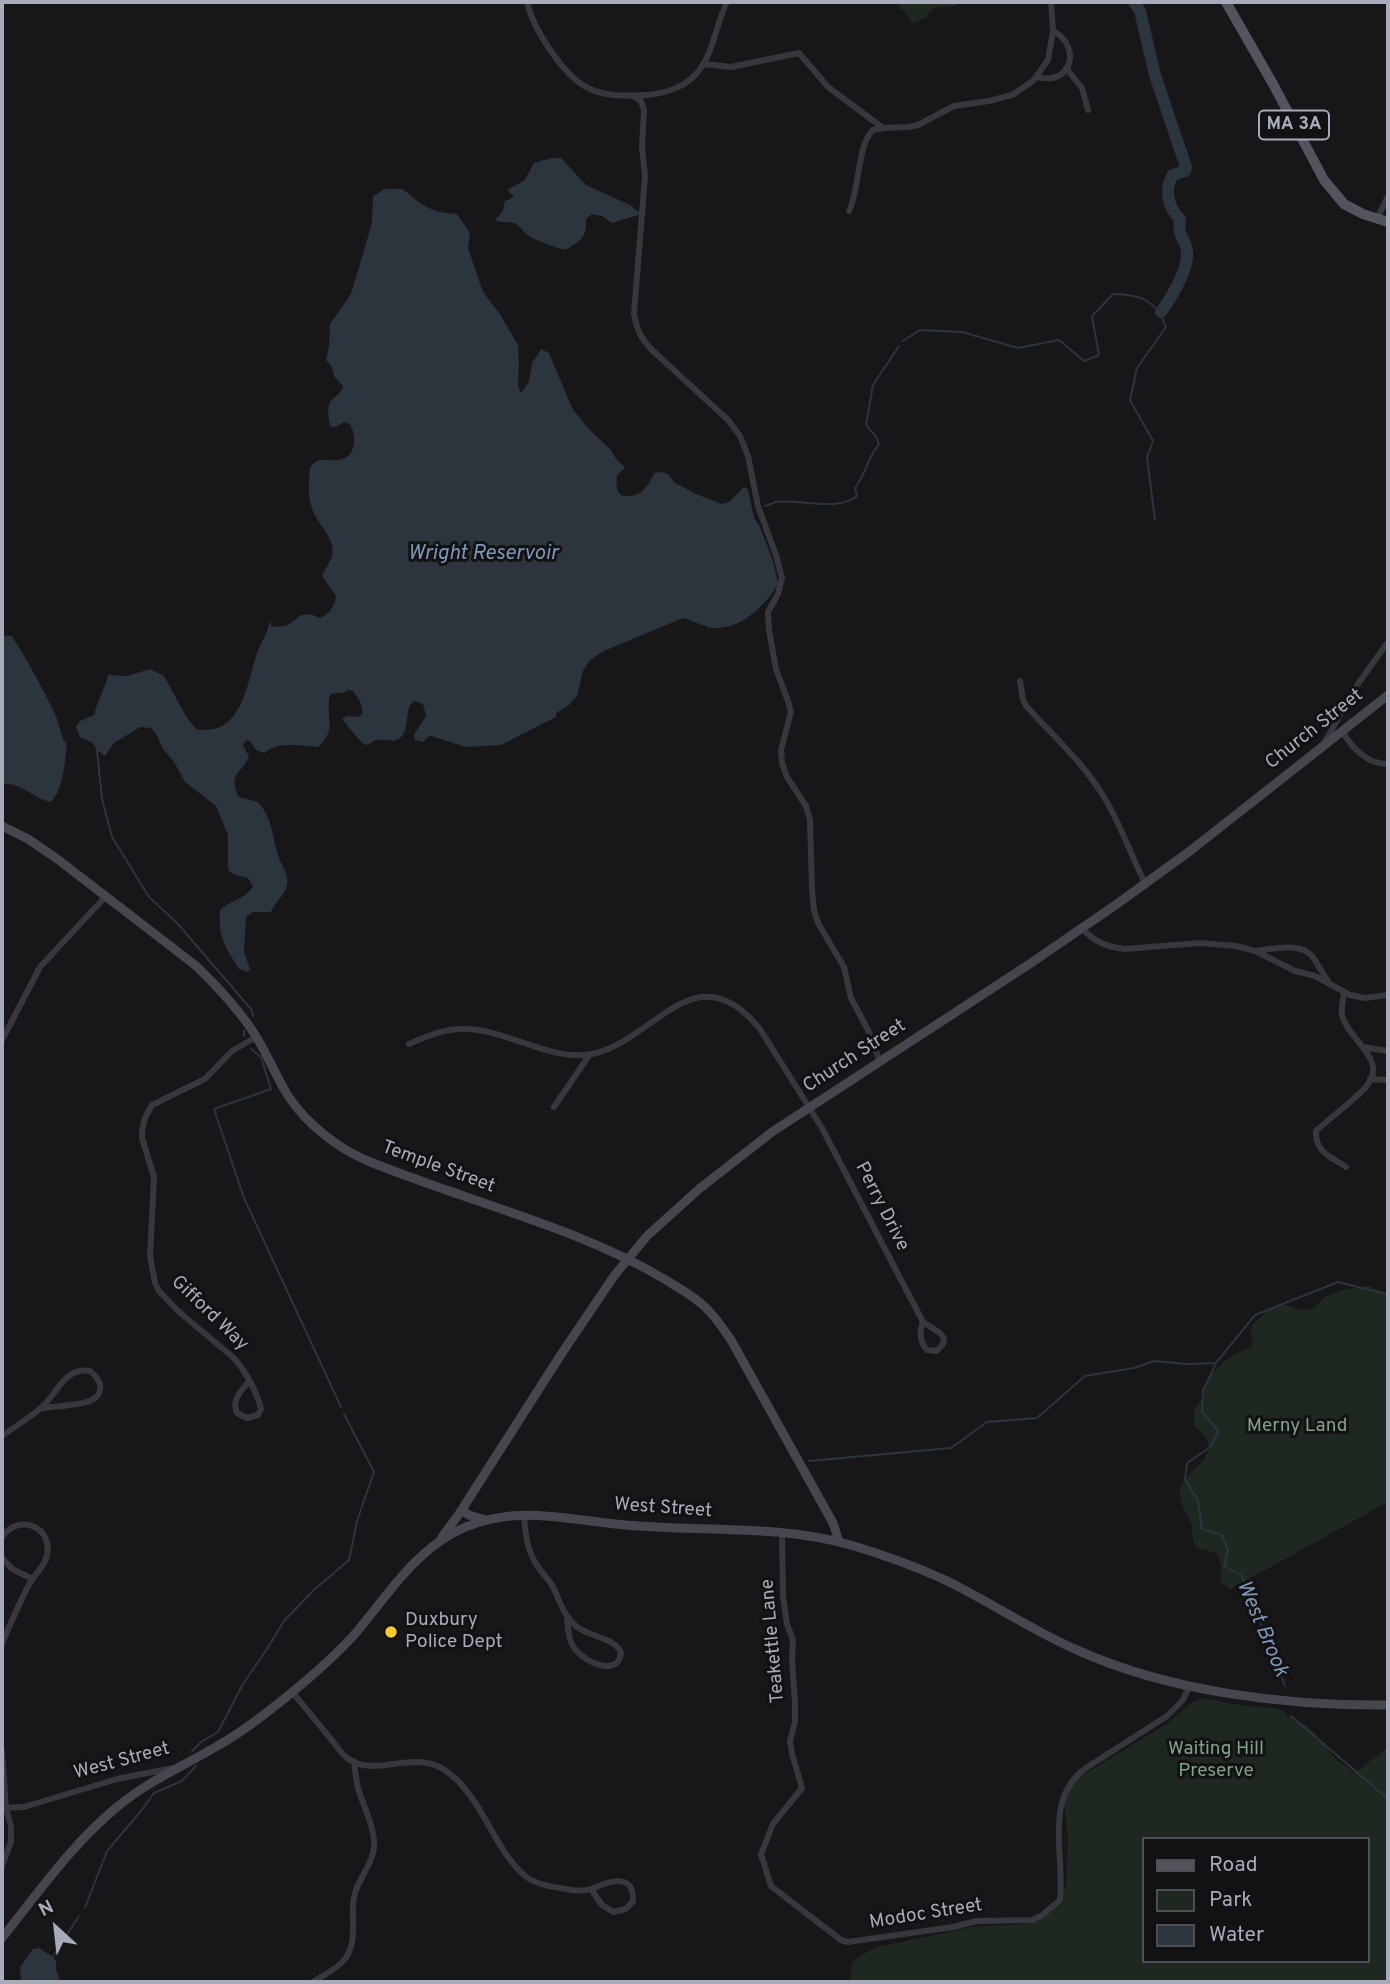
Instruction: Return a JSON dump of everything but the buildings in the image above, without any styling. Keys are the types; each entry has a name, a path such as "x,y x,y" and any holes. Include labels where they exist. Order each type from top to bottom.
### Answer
{"main road":[{"name":"MA 3A","path":"1226,2 1324,180 1345,204 1388,222"},
{"name":"Church Street","path":"437,1544 627,1259 647,1236 698,1189 772,1132 1145,884 1388,695"},
{"name":"Temple Street","path":"2,826 56,858 195,965 227,997 256,1037 288,1096 299,1110 342,1148 363,1159 544,1225 627,1259 692,1296 709,1310 719,1322 764,1398 833,1524 839,1542"},
{"path":"462,1510 487,1520"},
{"name":"West Street","path":"177,1767 219,1745 292,1692 344,1646 407,1570 437,1544 453,1533 487,1520 524,1514 644,1527 782,1534 839,1542 894,1559 945,1580 1044,1634 1100,1660 1147,1675 1271,1699 1388,1705"},
{"path":"2,1938 83,1838 117,1807 152,1781 177,1767"}],"street":[{"path":"527,2 539,33 570,74 586,87 611,95 633,96 654,95 678,88 694,76 711,50 727,2"},
{"path":"849,211 856,192 867,137 873,130 918,125 954,106 1012,95 1037,77 1048,61 1053,31 1051,2"},
{"path":"1037,77 1054,78 1066,68 1070,55 1067,43 1065,38 1053,31"},
{"path":"703,64 730,67 799,54 828,88 883,128"},
{"path":"1066,68 1082,88 1088,110"},
{"path":"633,96 640,101 644,110 642,147 645,176 635,321 647,345 729,420 737,430 748,456 758,506 782,578 778,594 768,611 768,624 776,669 790,712 781,750 782,763 787,777 806,806 810,820 814,910 818,923 844,967 851,998 868,1030 880,1062"},
{"path":"1377,219 1388,195"},
{"path":"1322,747 1355,688 1388,642"},
{"path":"1020,681 1027,707 1066,748 1105,797 1145,884"},
{"path":"1342,731 1353,747 1367,758 1388,764"},
{"path":"2,1040 40,967 106,895"},
{"path":"1082,928 1097,942 1114,948 1133,949 1199,943 1223,944 1255,951 1274,962 1330,983 1344,993 1365,998 1388,995"},
{"path":"1255,951 1282,948 1303,950 1313,958 1330,983"},
{"path":"1344,993 1342,1013 1345,1023 1369,1055 1372,1062 1370,1079 1365,1088 1316,1131 1315,1140 1319,1148 1346,1167"},
{"name":"Perry Drive","path":"590,1054 622,1041 682,1002 694,998 716,998 733,1004 760,1029 809,1107 923,1322 940,1332 943,1337 944,1342 939,1350 931,1352 922,1343 920,1331 923,1322"},
{"path":"409,1044 438,1032 465,1029 511,1038 561,1054 590,1054"},
{"name":"Gifford Way","path":"248,1381 234,1404 237,1413 247,1418 258,1415 261,1409 248,1381 234,1358 178,1311 155,1283 150,1256 154,1177 142,1131 152,1105 205,1079 226,1056 256,1037"},
{"path":"1362,1047 1388,1051"},
{"path":"554,1107 590,1054"},
{"path":"1370,1079 1388,1080"},
{"path":"2,1436 40,1409 89,1402 96,1398 101,1388 98,1380 90,1371 74,1373 62,1382 40,1409"},
{"path":"524,1514 532,1558 552,1586 567,1617 588,1634 616,1645 621,1653 619,1661 612,1666 602,1666 581,1655 571,1643 567,1617"},
{"path":"2,1537 11,1527 20,1524 34,1527 45,1535 48,1544 43,1566 33,1580 2,1643"},
{"name":"Teakettle Lane","path":"782,1534 783,1597 793,1640 795,1722 790,1741 802,1788 773,1824 761,1854 771,1886 833,1936 848,1942"},
{"path":"2,1558 12,1569 33,1580"},
{"name":"Modoc Street","path":"848,1942 917,1933 977,1921 1023,1922 1041,1916 1060,1900 1062,1882 1059,1814 1061,1800 1072,1780 1086,1768 1167,1716 1183,1700 1190,1685"},
{"path":"292,1692 347,1758 370,1765 426,1762 450,1773 461,1784 509,1857 528,1878 556,1888 578,1891 592,1889 610,1881 621,1881 630,1886 634,1900 626,1909 613,1912 602,1905 592,1889"},
{"path":"2,1751 4,1808 11,1826 10,1842 2,1866"},
{"path":"313,1982 335,1969 345,1959 352,1944 353,1900 356,1888 373,1856 374,1842 370,1822 358,1787 354,1761"},
{"name":"West Street","path":"4,1808 24,1807 117,1779 177,1767"}],"green space":[{"path":"896,2 954,2 957,6 934,8 927,17 914,24"},
{"name":"Merny Land","path":"1370,1286 1388,1295 1388,1502 1231,1589 1220,1582 1221,1564 1216,1553 1196,1548 1192,1527 1180,1496 1185,1479 1203,1461 1208,1450 1206,1438 1194,1425 1194,1409 1204,1396 1202,1388 1222,1363 1253,1344 1252,1325 1275,1306 1283,1304 1306,1310 1332,1294"},
{"name":"Waiting Hill Preserve","path":"1204,1698 1280,1709 1312,1730 1335,1758 1354,1773 1388,1747 1388,1982 850,1982 852,1963 877,1947 971,1927 1023,1924 1034,1920 1059,1898 1066,1886 1068,1840 1064,1801 1068,1790 1081,1776 1168,1723 1192,1702"}],"water":[{"path":"561,158 586,185 630,205 641,214 612,223 602,216 592,214 586,219 582,238 566,250 532,238 518,225 495,220 502,212 505,201 514,197 507,190 525,180 534,163"},
{"name":"Wright Reservoir","path":"385,189 403,189 428,208 457,214 470,233 468,248 483,292 518,345 518,387 521,393 529,382 532,363 541,349 549,353 572,408 625,467 617,476 619,493 625,496 638,494 647,486 654,473 661,472 668,474 675,483 722,504 729,502 744,487 748,489 754,518 773,561 778,583 762,605 734,625 710,628 683,618 604,651 590,660 583,671 577,696 568,706 556,713 556,717 501,745 466,747 431,736 423,742 415,740 414,735 426,716 423,704 414,701 400,738 392,741 377,740 366,745 342,719 362,714 359,699 349,690 330,695 328,735 318,747 283,746 264,753 256,750 250,741 246,740 243,745 249,757 234,783 239,797 258,802 267,815 288,881 271,912 253,912 246,917 244,952 250,969 248,972 239,969 224,942 220,928 220,910 246,894 253,886 248,878 228,870 228,835 216,806 185,782 151,728 140,727 114,743 105,756 93,743 80,737 76,727 80,721 94,715 108,675 127,676 150,669 164,676 196,729 212,729 224,725 240,705 270,619 271,626 280,627 305,614 320,618 333,607 336,596 322,576 333,550 330,538 311,506 310,468 320,460 347,457 353,449 354,439 350,424 344,422 335,427 330,426 329,404 343,386 326,360 330,324 351,294 372,223 373,196"},
{"path":"2,635 12,636 24,655 55,714 67,745 61,783 51,802 21,788 2,784"},
{"path":"39,1948 56,1961 61,1982 21,1982 20,1967 33,1949"}],"waterway":[{"path":"1134,2 1140,11 1155,75 1186,167 1185,171 1173,175 1168,192 1173,209 1180,219 1180,231 1187,258 1178,283 1161,312"},
{"path":"903,341 920,330 962,332 1018,348 1059,340 1084,361 1099,355 1092,316 1113,294 1140,298 1153,305 1166,327 1137,368 1130,400 1153,441 1147,457 1155,520"},
{"path":"765,506 776,502 840,503 857,496 855,488 879,444 866,425 873,385 899,346"},
{"path":"97,750 102,799 112,837 149,897 177,923 251,1009 253,1016"},
{"path":"244,1031 244,1036"},
{"path":"251,1049 261,1057 271,1089 214,1109 244,1198 341,1407"},
{"name":"West Brook","path":"1285,1686 1242,1576 1224,1566 1228,1551 1222,1535 1202,1529 1198,1501 1185,1479 1187,1463 1212,1446 1218,1431 1202,1412 1203,1391 1216,1363 1255,1315 1338,1282 1388,1293"},
{"path":"809,1461 951,1448 987,1422 1037,1418 1085,1376 1134,1368 1154,1361 1216,1363"},
{"path":"192,1751 218,1732 243,1684 284,1621 315,1589 349,1560 357,1521 374,1472 344,1414"},
{"name":"West Brook","path":"1291,1716 1388,1799"},
{"path":"85,1908 107,1851 154,1793 182,1781 196,1766"},
{"path":"52,1958 79,1916"}],"place":[{"name":"Duxbury Police Dept","path":"391,1632"}]}
